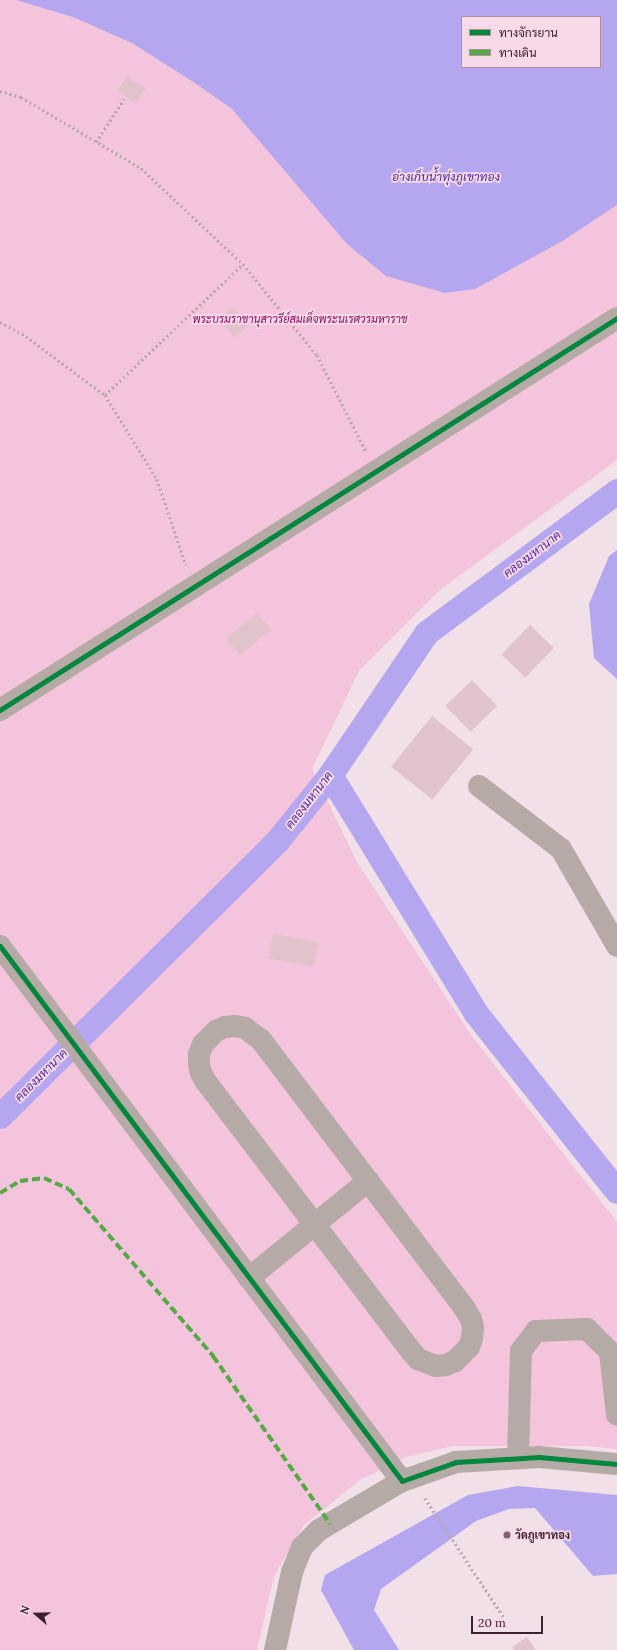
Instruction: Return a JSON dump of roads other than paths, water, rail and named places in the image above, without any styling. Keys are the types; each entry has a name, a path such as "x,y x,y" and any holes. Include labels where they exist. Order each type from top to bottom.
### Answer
{"street":[{"path":"0,710 617,318"},
{"path":"479,786 561,849 617,946"},
{"path":"0,946 402,1481"},
{"path":"225,1027 245,1028 261,1040 471,1319 472,1338 469,1347 463,1355 446,1365 436,1366 418,1359 315,1225 203,1078 199,1064 199,1054 203,1044 209,1037 225,1027"},
{"path":"249,1278 368,1181"},
{"path":"518,1458 521,1351 536,1331 587,1329 610,1352 617,1415"},
{"path":"275,1650 292,1572 302,1547 319,1530 402,1481 456,1462 539,1457 617,1464"}],"water":[{"name":"อ่างเก็บน้ำทุ่งภูเขาทอง","path":"16,0 617,0 617,205 564,240 475,289 445,293 386,276 347,244 232,109 195,83 132,43 73,17"},
{"path":"617,550 617,679 594,658 589,604 609,556"},
{"path":"518,1486 617,1495 617,1574 593,1576 535,1508 509,1509 476,1521 381,1589 374,1610 399,1650 354,1650 321,1590 325,1575 468,1495"}],"waterway":[{"name":"คลองมหานาค","path":"0,1116 277,841 330,775 426,633 617,491"},
{"path":"330,775 475,1012 617,1191"}],"place":[{"name":"วัดภูเขาทอง","path":"507,1535"}],"park label":[{"name":"พระบรมราชานุสาวรีย์สมเด็จพระนเรศวรมหาราช","path":"300,319"}]}
